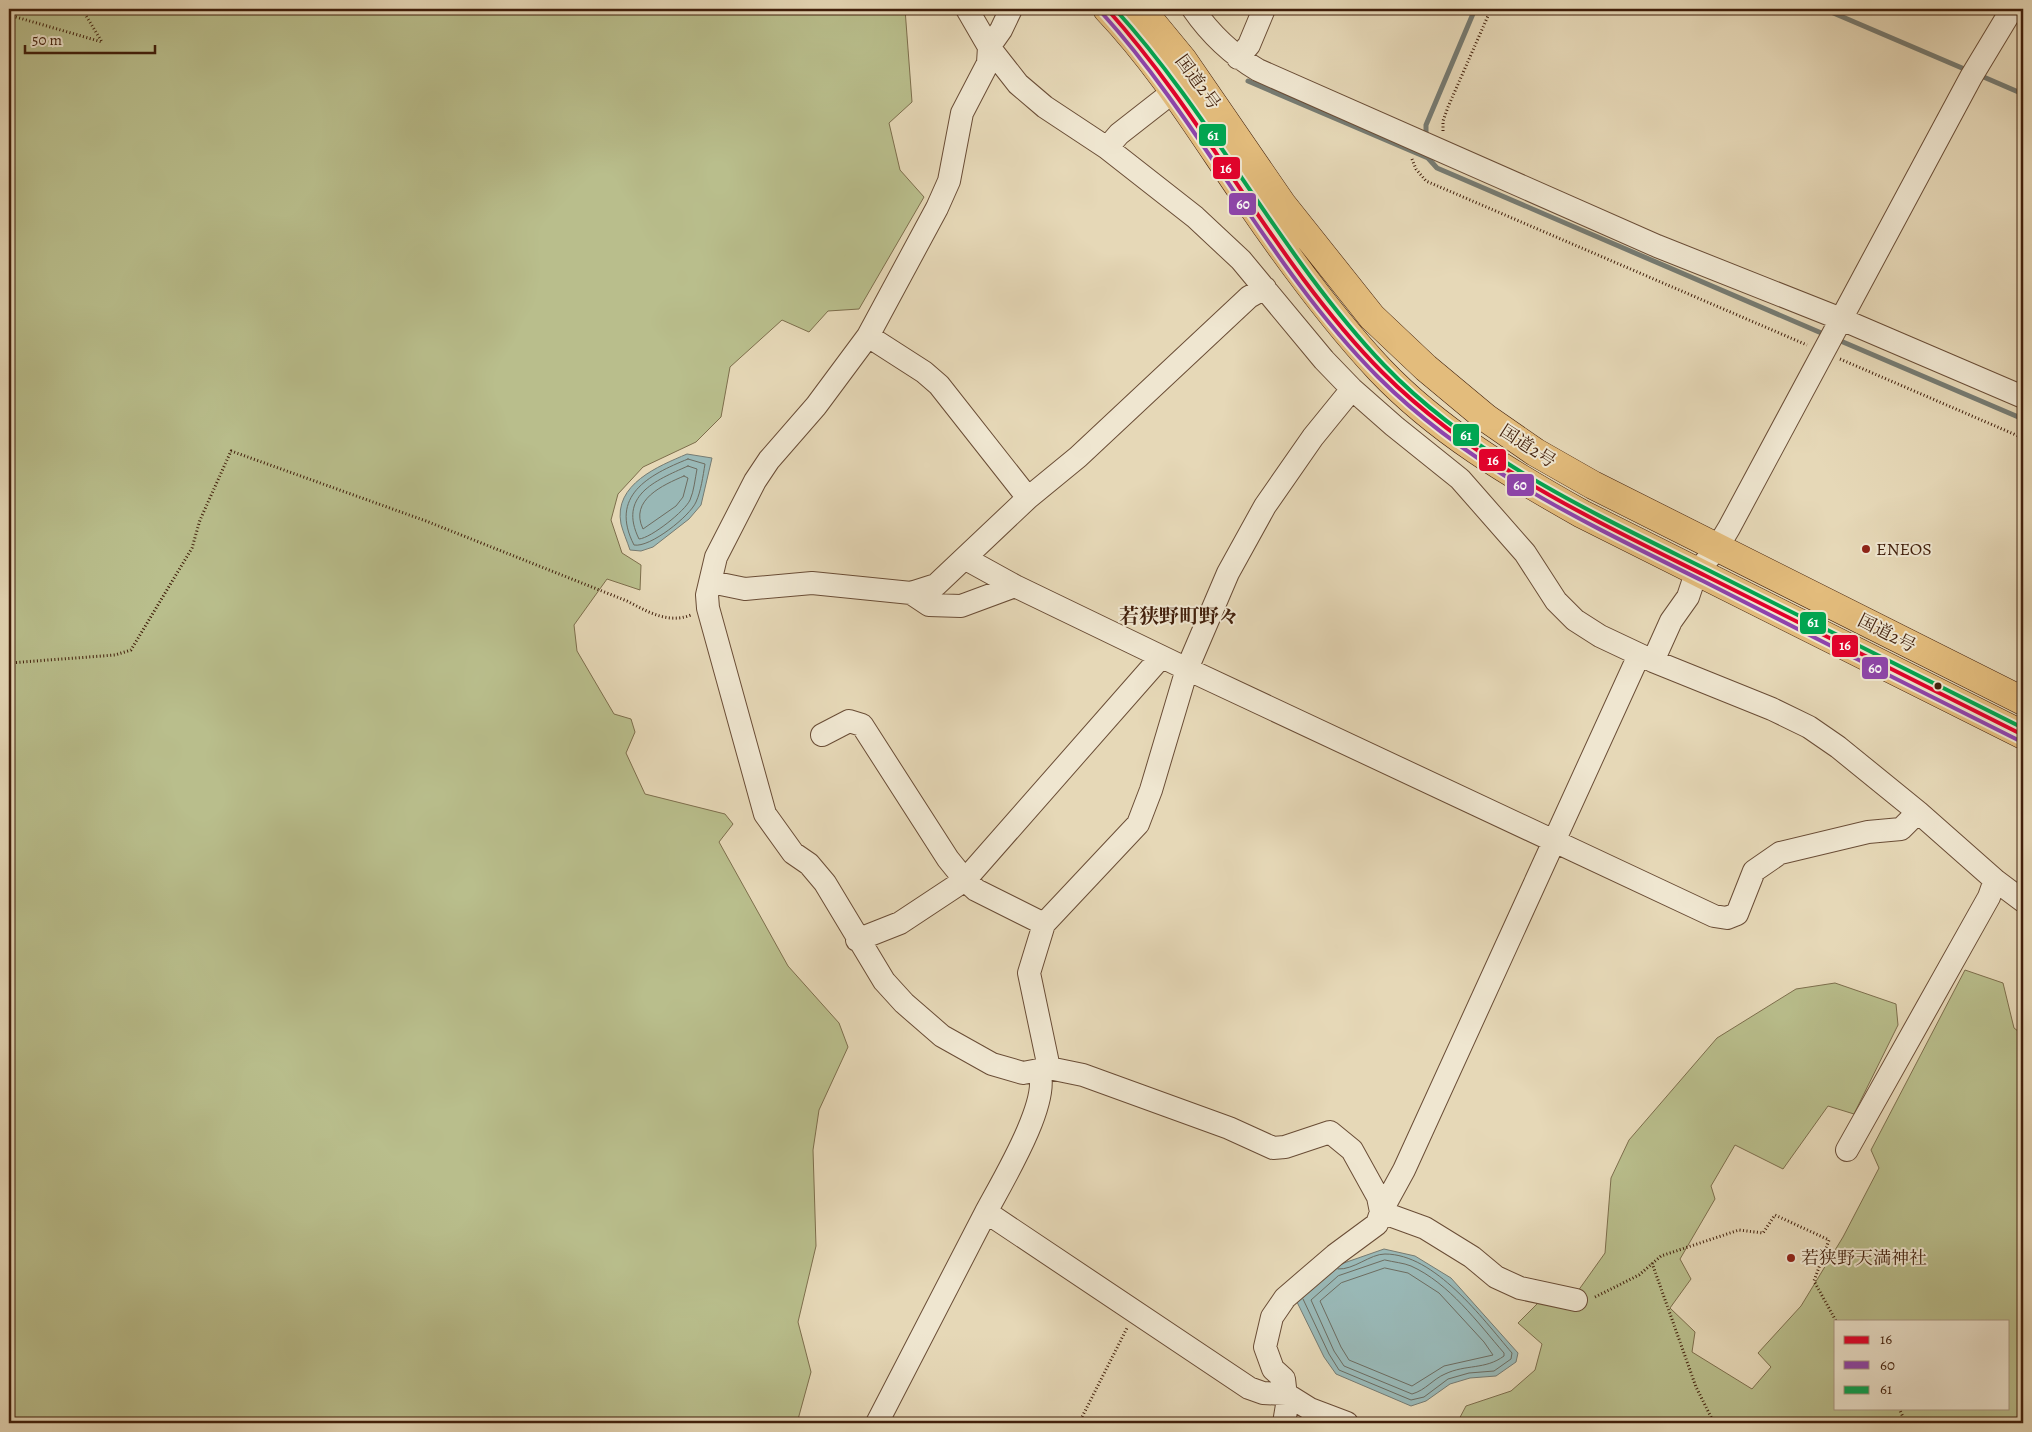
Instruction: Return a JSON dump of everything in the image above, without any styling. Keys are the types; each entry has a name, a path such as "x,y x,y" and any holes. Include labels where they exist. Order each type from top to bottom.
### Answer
{"highway":[{"name":"国道2号","path":"1107,9 1174,91 1287,255 1380,370 1427,413 1470,447 1514,476 1582,514 1696,573 2023,735"},
{"name":"国道2号","path":"1141,9 1183,60 1282,204 1372,317 1426,368 1486,418 1535,452 1593,485 2023,701"}],"street":[{"path":"967,9 989,47 1018,84 1045,107 1107,148 1195,217 1241,260 1295,326 1352,389 1394,426 1460,479 1525,553 1556,601 1575,620 1600,636 1646,658 1772,709 1809,727 1838,747 1918,812 1995,880 2023,901"},
{"path":"1012,9 989,47 988,62 962,113 949,181 890,298 868,336 816,406 769,460 755,481 716,558 707,595 708,608 765,814 793,852 808,864 825,883 884,981 904,1003 942,1036 992,1064 1023,1073 1044,1070 1083,1075 1229,1128 1274,1148 1285,1147 1330,1132 1352,1150 1378,1197 1381,1212"},
{"path":"1193,9 1222,44 1238,58 1258,70 1427,150 1657,246 1831,337 2023,397"},
{"path":"1238,58 1249,45 1264,9"},
{"path":"1284,1423 1286,1394 1284,1378 1273,1369 1266,1347 1272,1317 1285,1298 1335,1255 1377,1224 1381,1212 1404,1170 1554,840 1646,658 1688,597 1696,573 1717,548 1974,71 2012,9"},
{"path":"1107,148 1119,134 1174,91"},
{"path":"711,582 744,589 812,583 911,593 936,585 966,559 1028,498 1078,458 1249,297 1265,288"},
{"path":"868,336 924,372 939,385 1028,498"},
{"path":"877,1423 1037,1112 1044,1070 1029,973 1044,924 1138,824 1151,790 1187,670 1228,573 1265,506 1313,437 1352,389"},
{"path":"966,559 1015,586 1187,670 1714,916 1727,918 1737,914 1754,871 1780,853 1868,832 1901,829 1918,812"},
{"path":"911,593 929,605 943,607 962,606 1015,586"},
{"path":"858,940 900,923 965,880 1162,657"},
{"path":"822,736 849,721 862,725 948,859 965,880 976,890 1044,924"},
{"path":"1847,1150 1988,897 1995,880"},
{"path":"986,1212 1249,1388 1263,1393 1286,1394 1310,1409 1347,1423"},
{"path":"1381,1212 1425,1228 1472,1257 1496,1276 1520,1288 1576,1300"}],"path":[{"path":"9,15 102,42 82,9"},
{"path":"1490,9 1443,121 1416,169 1426,181 1831,337 2023,438"},
{"path":"9,663 115,655 131,650 192,548 200,520 231,451 426,521 627,601 654,616 680,619 708,608"},
{"path":"1576,1300 1586,1302 1639,1275 1661,1256 1739,1230 1763,1233 1775,1215 1829,1240 1814,1281 1835,1320"},
{"path":"1652,1263 1696,1387 1714,1423"},
{"path":"1079,1423 1135,1311"},
{"path":"1900,1410 1903,1423"}],"green space":[{"path":"9,9 905,9 912,102 889,123 900,170 924,197 859,309 828,311 809,332 782,320 730,367 721,417 696,442 643,467 618,494 611,520 622,553 641,565 640,590 607,579 574,625 577,651 614,714 631,719 635,732 626,753 645,794 725,814 733,824 719,842 788,966 839,1023 848,1047 819,1110 813,1150 816,1246 798,1322 811,1372 797,1423 9,1423"},
{"path":"1965,970 2003,983 2014,1028 2023,1035 2023,1423 1457,1423 1466,1406 1511,1391 1535,1370 1542,1344 1518,1323 1541,1300 1568,1305 1605,1253 1611,1178 1629,1140 1717,1038 1796,989 1835,983 1896,1004 1898,1025 1854,1114 1828,1106 1783,1169 1735,1145 1711,1186 1715,1199 1680,1259 1691,1279 1670,1308 1695,1332 1692,1352 1752,1389 1771,1367 1758,1353 1801,1306 1843,1237 1879,1168 1871,1150"}],"water":[{"path":"687,454 712,458 701,505 689,519 653,547 641,551 630,550 621,524 620,510 624,498 640,478 664,464"},
{"path":"1384,1249 1415,1256 1451,1278 1518,1353 1516,1362 1496,1376 1470,1378 1450,1384 1426,1401 1411,1406 1336,1374 1324,1357 1295,1298 1341,1264"}],"waterway":[{"path":"1426,137 1426,125 1475,9"},
{"path":"1824,9 1969,71"},
{"path":"1979,75 2023,94"},
{"path":"1248,81 1428,158 1437,168 1826,335"},
{"path":"1836,339 2023,419"}],"transit line":[{"name":"16","path":"1107,9 1178,98 1308,286 1382,372 1455,435 1495,462 1578,511 2023,735"},
{"name":"61","path":"1115,9 1151,51 1185,96 1280,234 1347,323 1384,365 1418,398 1455,428 1535,480 1619,526 2023,728"},
{"name":"60","path":"1102,13 1173,102 1270,244 1339,335 1378,377 1451,440 1491,467 1574,516 2020,741"}],"place":[{"name":"ENEOS","path":"1866,549"},
{"name":"若狭野天満神社","path":"1791,1258"}],"district":[{"name":"若狭野町野々","path":"1179,616"}]}
